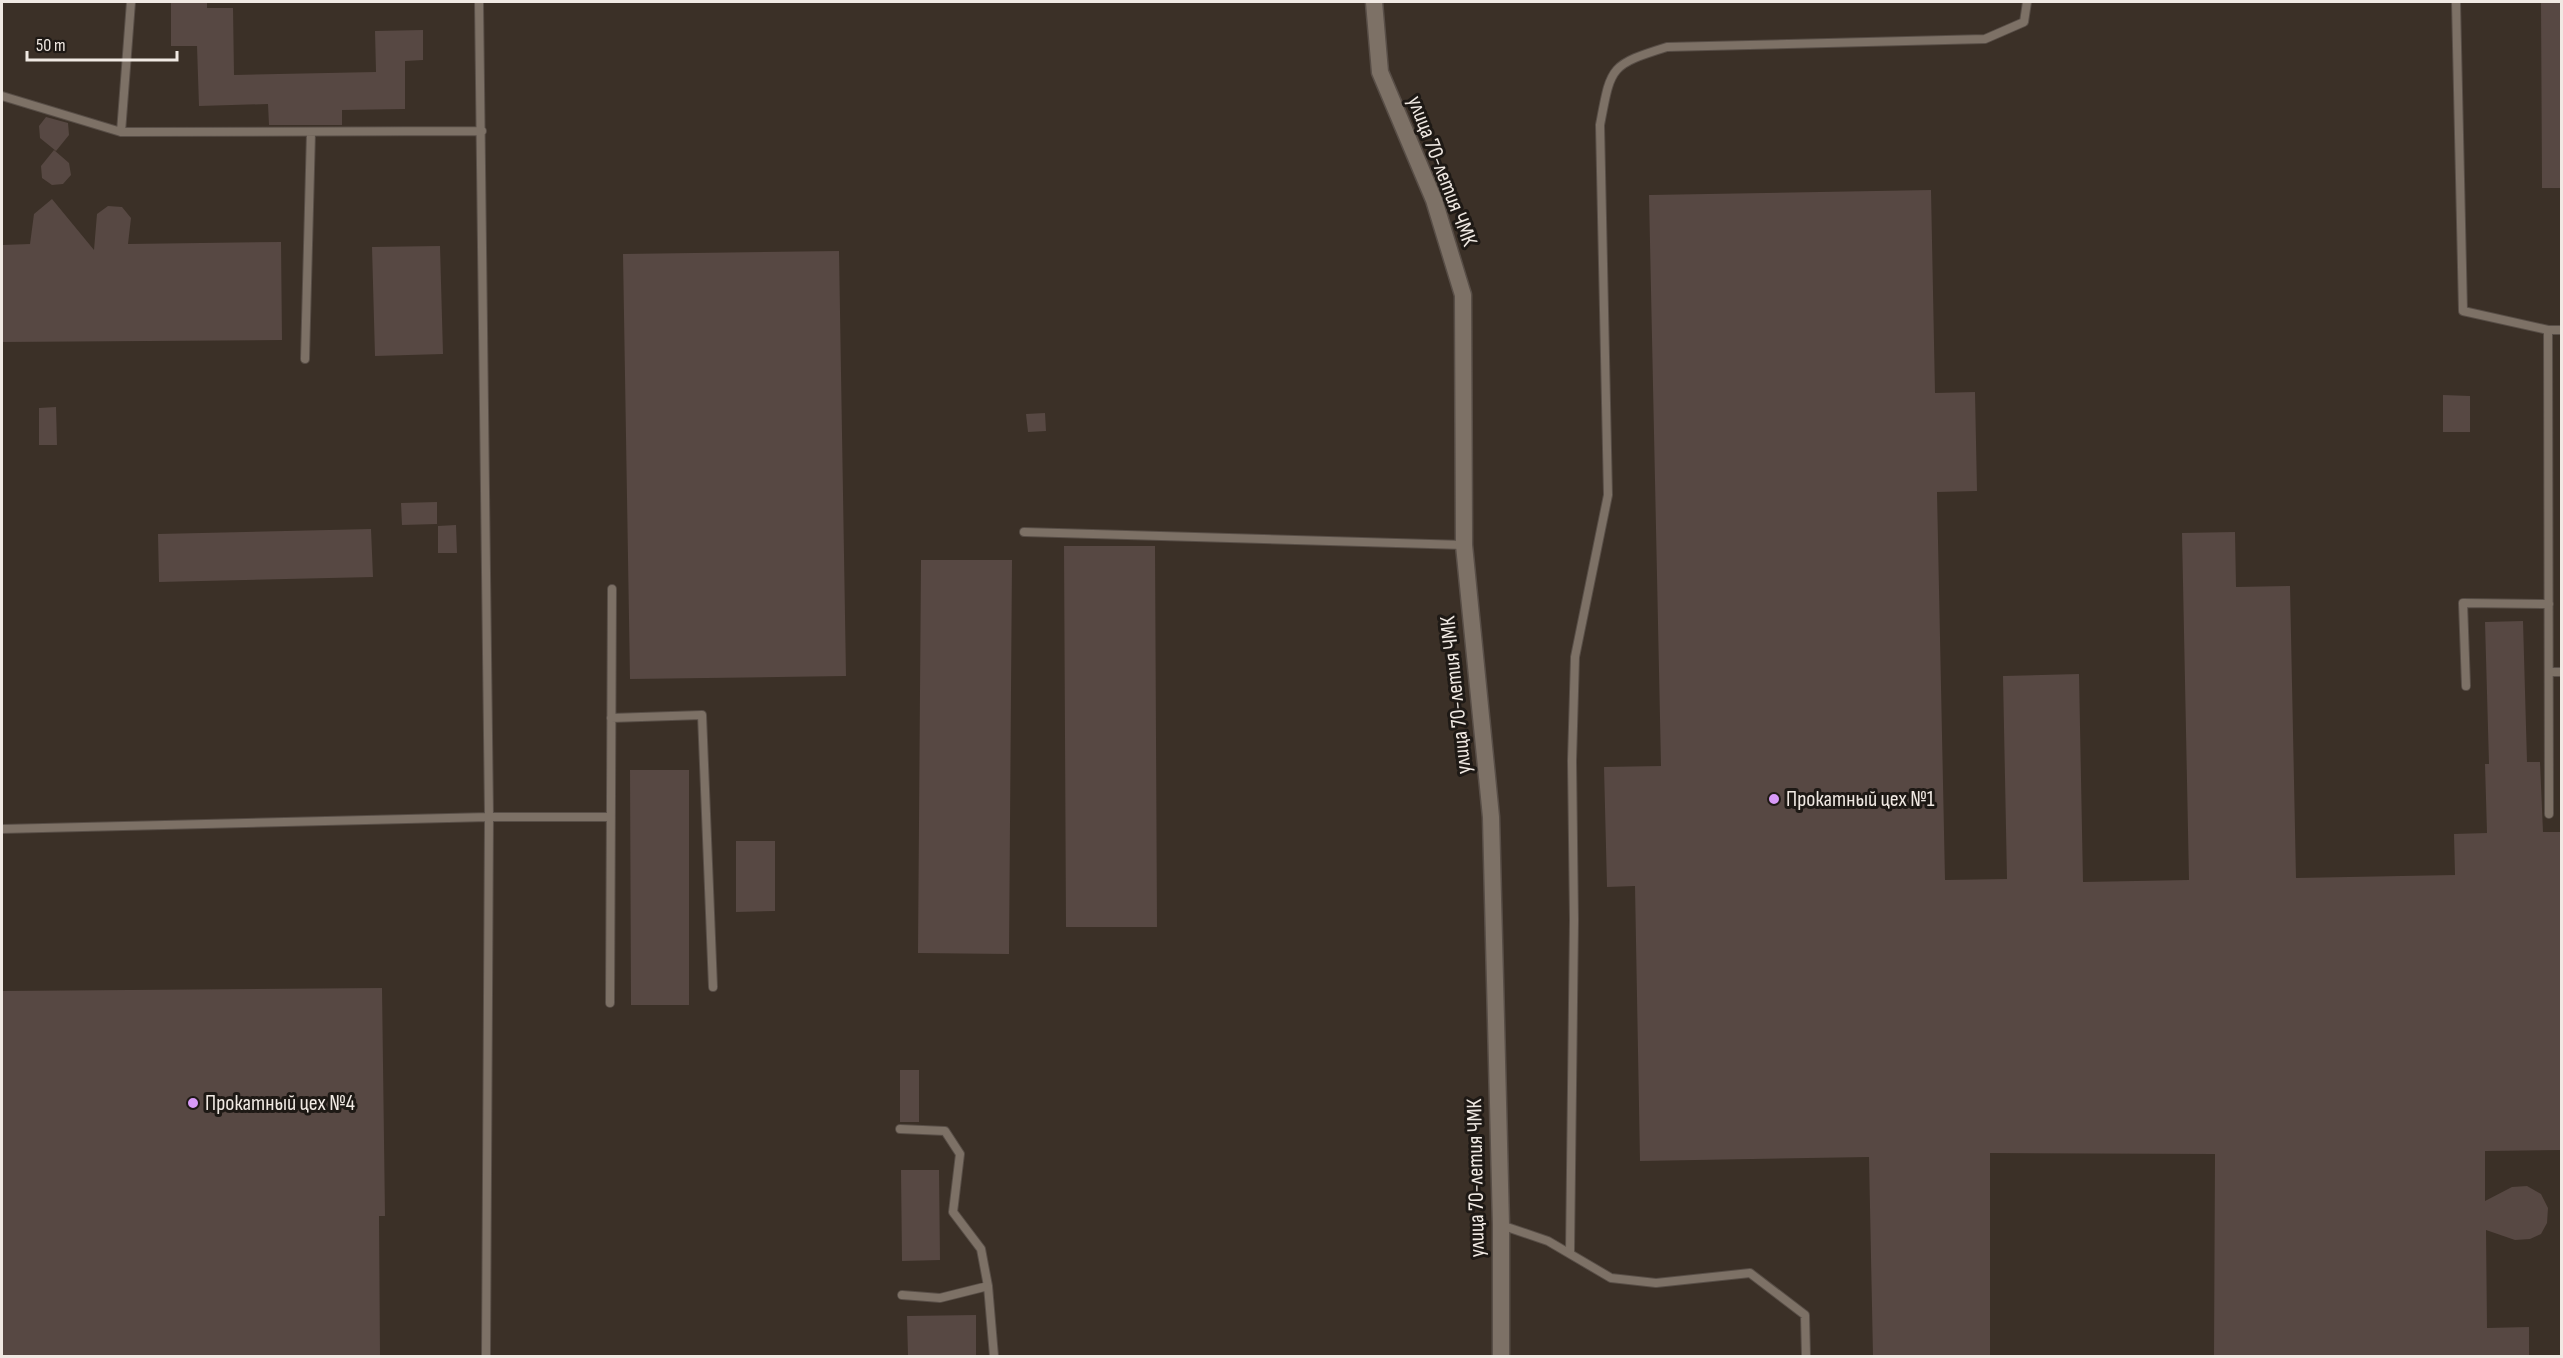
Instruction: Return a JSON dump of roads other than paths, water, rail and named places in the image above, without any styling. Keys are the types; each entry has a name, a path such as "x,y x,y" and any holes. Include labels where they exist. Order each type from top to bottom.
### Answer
{"street":[{"name":"улица 70-летия ЧМК","path":"1374,2 1380,72 1434,200 1463,295 1464,545 1491,817 1501,1225 1501,1356"}],"lane":[{"path":"121,132 131,2"},
{"path":"479,2 489,817 486,1356"},
{"path":"1570,1253 1574,920 1572,761 1575,657 1608,495 1600,125 1609,80 1617,68 1642,55 1667,47 1985,39 2024,22 2027,2"},
{"path":"2456,2 2463,311 2548,330 2562,330"},
{"path":"2,96 121,132 482,131"},
{"path":"305,358 311,132"},
{"path":"2548,330 2549,814"},
{"path":"1024,532 1464,545"},
{"path":"610,1003 612,589"},
{"path":"2466,686 2463,603 2548,604"},
{"path":"2548,672 2562,672"},
{"path":"611,718 702,715 712,987"},
{"path":"2,829 489,817 610,817"},
{"path":"900,1129 945,1131 960,1154 953,1212 981,1249 988,1286 994,1356"},
{"path":"1501,1225 1548,1241 1611,1278 1656,1283 1750,1273 1805,1315 1806,1356"},
{"path":"902,1295 940,1298 988,1286"}],"place":[{"name":"Прокатный цех №1","path":"1774,799"},
{"name":"Прокатный цех №4","path":"193,1103"}]}
